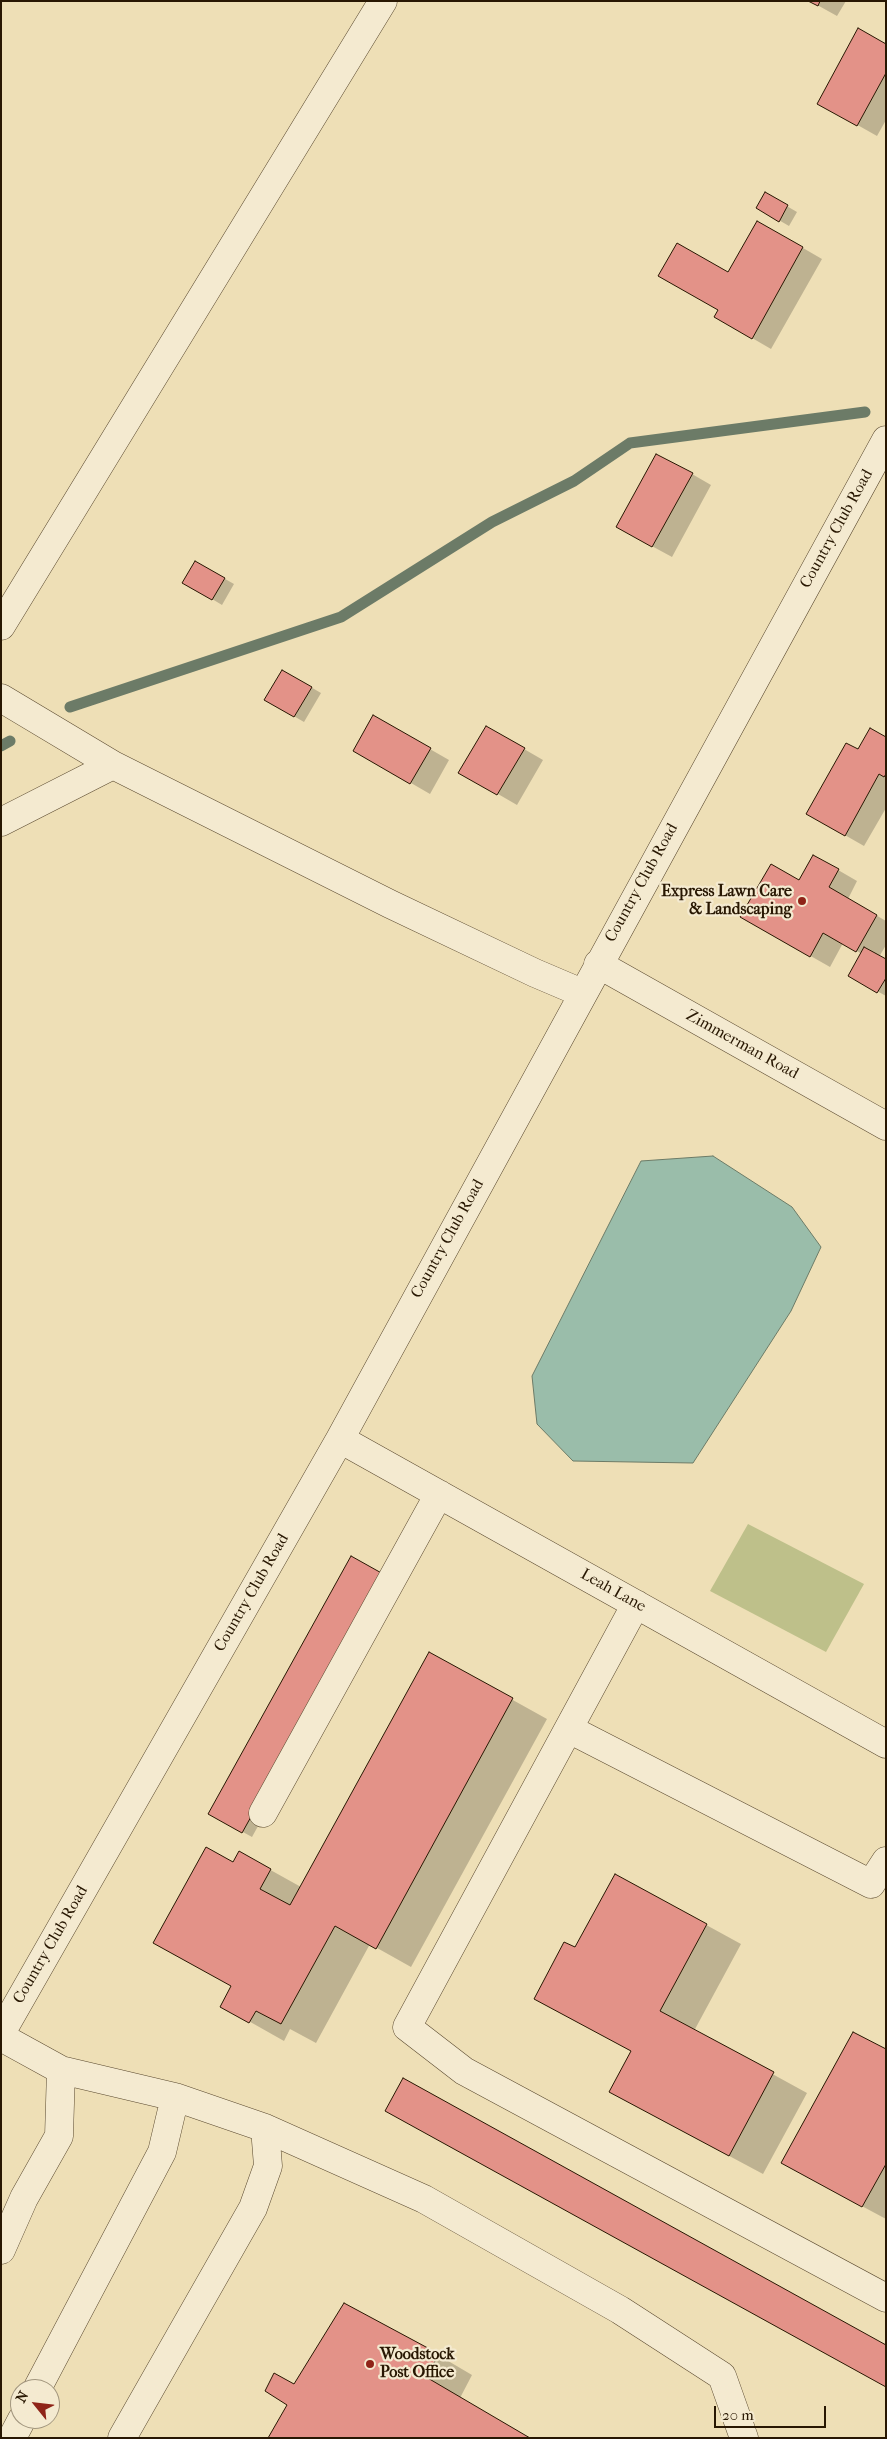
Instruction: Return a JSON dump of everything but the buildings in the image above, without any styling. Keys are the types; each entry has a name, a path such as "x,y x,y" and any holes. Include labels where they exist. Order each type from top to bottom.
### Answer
{"street":[{"path":"1,626 383,1"},
{"name":"Country Club Road","path":"1,2032 8,2005 340,1439 582,993 886,440"},
{"path":"1,698 113,765 390,904 535,973 582,993"},
{"path":"1,822 113,765"},
{"name":"Zimmerman Road","path":"598,964 886,1126"},
{"name":"Leah Lane","path":"340,1439 886,1744"},
{"path":"263,1813 439,1494"},
{"path":"636,1604 407,2026 464,2071 886,2298"},
{"path":"569,1729 871,1884 886,1861"},
{"path":"1,2037 61,2070 175,2097 265,2128 424,2199 620,2310 722,2376 744,2438"},
{"path":"1,2250 24,2198 59,2136 61,2070"},
{"path":"42,2379 162,2152 175,2097"},
{"path":"122,2438 253,2208 268,2166 265,2128"}],"green space":[{"path":"748,1524 864,1584 826,1652 710,1591"}],"shaded area":[{"path":"713,1156 792,1207 821,1247 791,1311 693,1463 573,1461 537,1424 532,1376 641,1161"}],"waterway":[{"path":"70,707 341,617 492,522 574,481 630,443 865,412"},
{"path":"1,746 10,741"}],"place":[{"name":"Express Lawn Care & Landscaping","path":"802,901"},
{"name":"Woodstock Post Office","path":"370,2364"}]}
